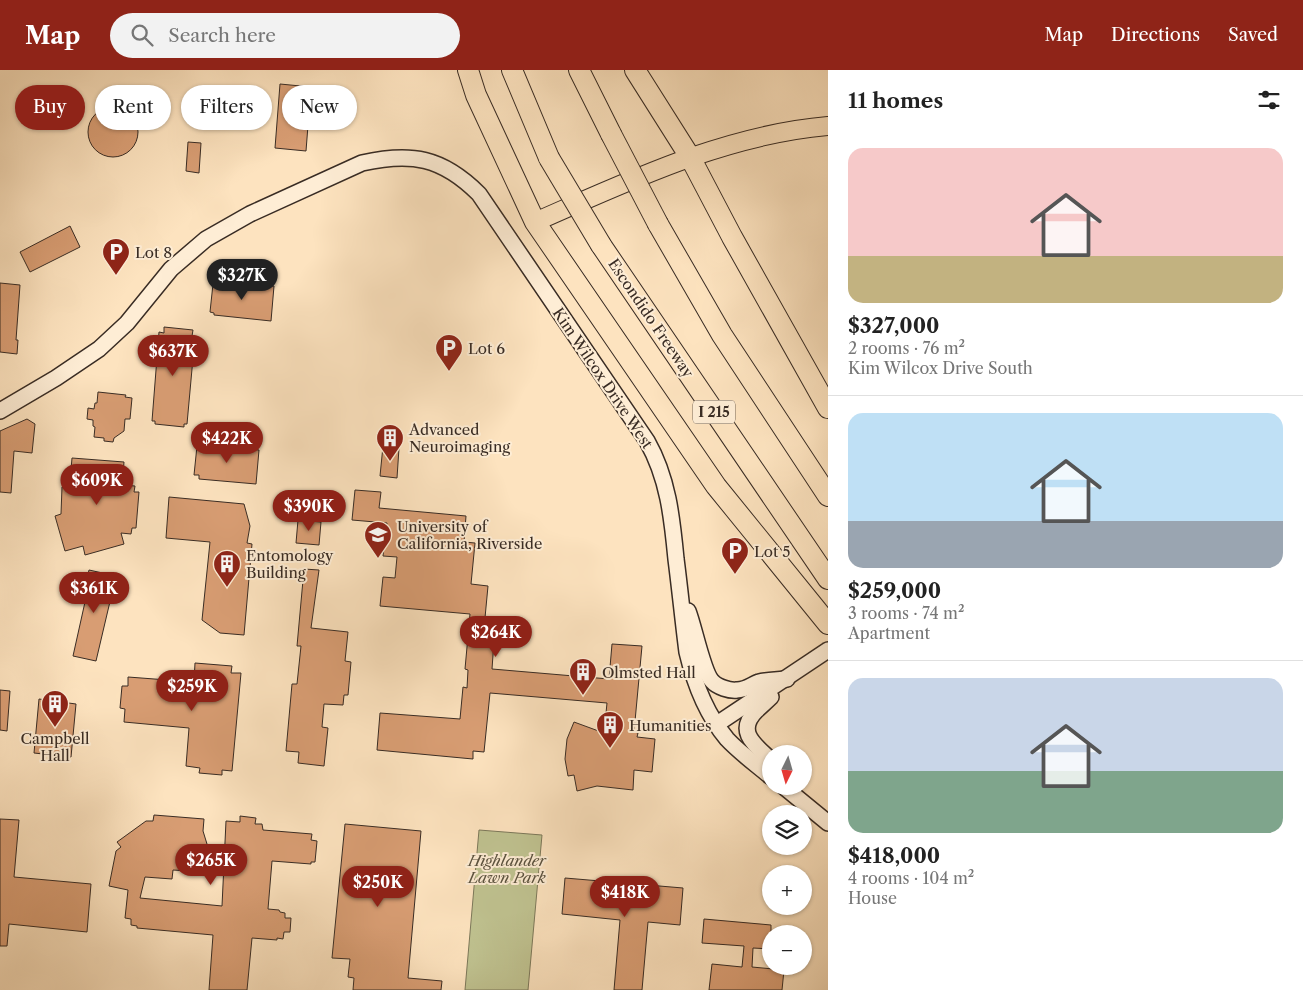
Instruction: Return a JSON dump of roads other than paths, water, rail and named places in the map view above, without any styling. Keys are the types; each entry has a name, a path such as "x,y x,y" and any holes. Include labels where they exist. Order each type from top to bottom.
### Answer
{"highway":[{"path":"468,70 476,95 535,222 716,486 825,620"},
{"name":"Escondido Freeway","path":"512,70 549,158 601,245 828,578"},
{"path":"579,70 658,224 722,335 828,496"},
{"path":"635,70 690,157 732,237 828,408"}],"main road":[{"path":"535,222 690,157 757,136 828,126"}],"street":[{"name":"Kim Wilcox Drive West","path":"0,411 56,378 99,349 127,323 171,269 206,239 250,214 335,174 362,163 385,158 419,159 452,171 479,194 647,440 655,455 670,500 687,652 692,672 701,695 727,738 762,769"},
{"path":"679,588 695,629 707,673 713,683 724,688 736,690 758,683 786,679"},
{"path":"717,724 828,650"},
{"path":"762,751 751,740 747,731 750,719 786,679"},
{"path":"796,795 828,823"}],"place":[{"name":"Lot 8","path":"116,276"},
{"name":"Lot 6","path":"449,372"},
{"name":"Advanced Neuroimaging","path":"390,462"},
{"name":"University of California, Riverside","path":"378,559"},
{"name":"Lot 5","path":"735,575"},
{"name":"Entomology Building","path":"227,588"},
{"name":"Olmsted Hall","path":"583,696"},
{"name":"Campbell Hall","path":"55,728"},
{"name":"Humanities","path":"610,749"}],"park label":[{"name":"Highlander Lawn Park","path":"507,868"}]}
